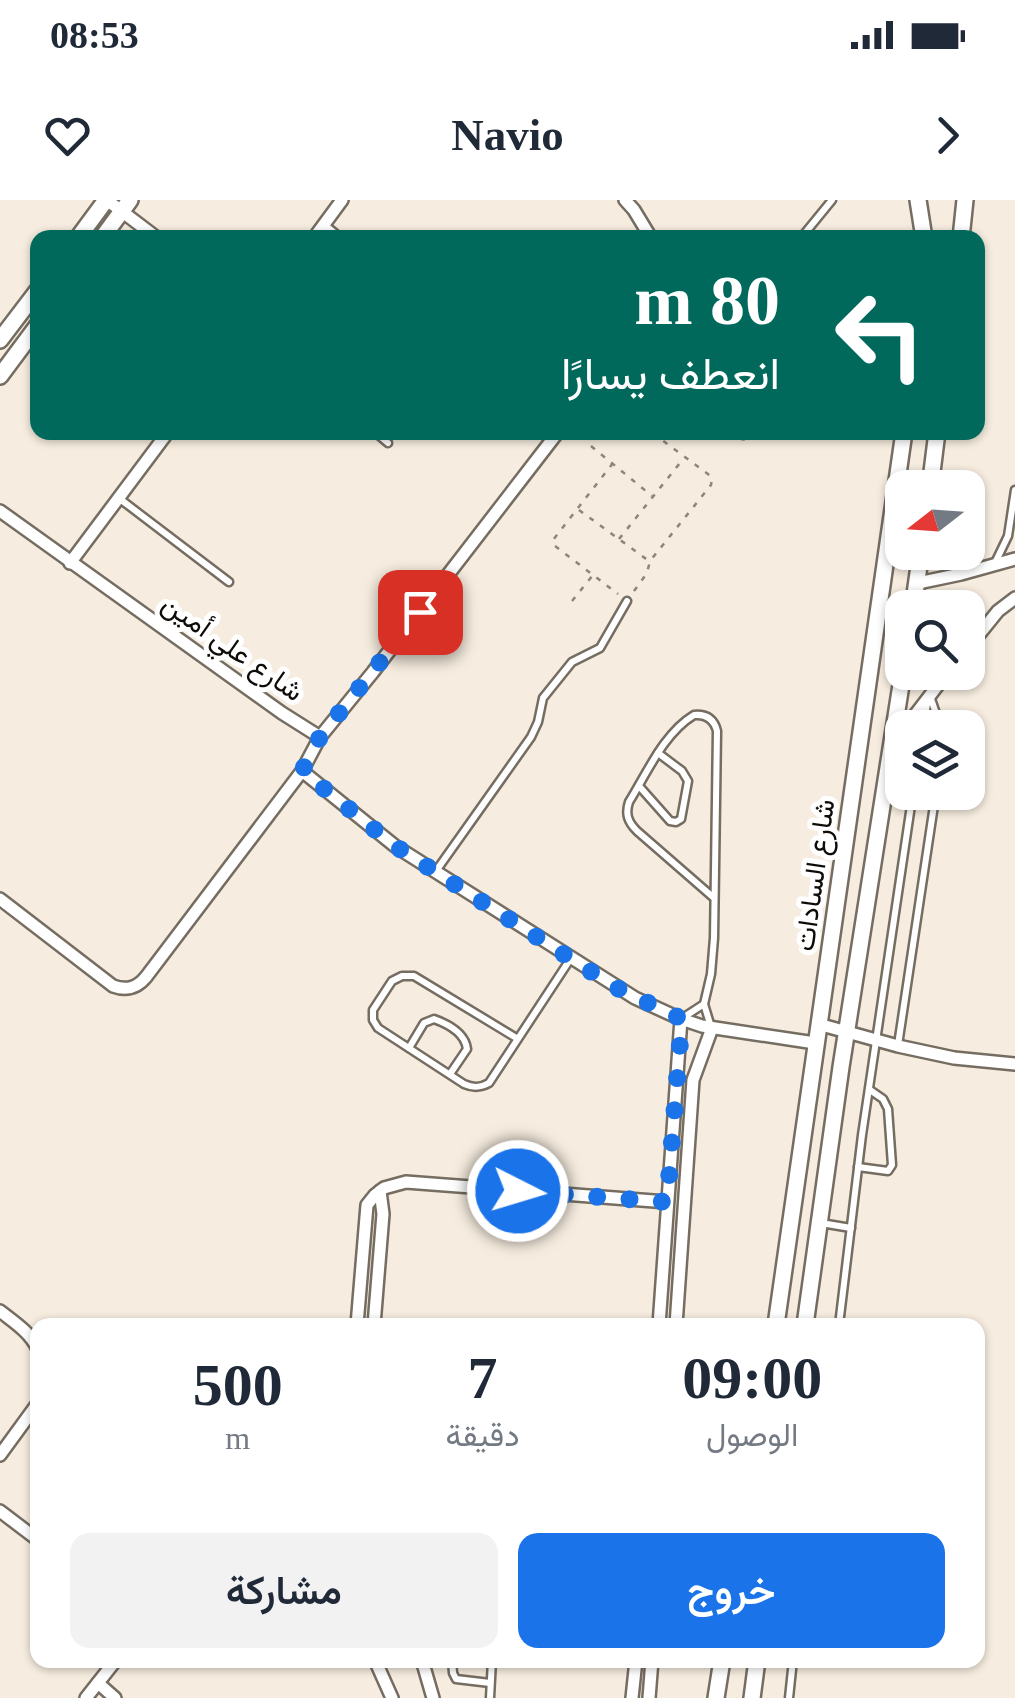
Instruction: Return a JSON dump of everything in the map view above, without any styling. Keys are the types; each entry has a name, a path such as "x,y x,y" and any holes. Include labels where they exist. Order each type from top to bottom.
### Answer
{"main road":[{"path":"84,230 107,200"},
{"path":"918,200 923,230"},
{"path":"962,230 965,200"},
{"path":"108,230 126,206"},
{"path":"3,331 30,299"},
{"path":"0,376 30,336"},
{"name":"شارع السادات","path":"777,1318 903,440"},
{"path":"932,470 935,440"},
{"path":"917,590 920,570"},
{"name":"شارع السادات","path":"806,1318 885,781"},
{"path":"810,1078 839,1082"},
{"path":"716,1698 721,1668"},
{"path":"752,1698 757,1668"}],"street":[{"path":"107,200 126,206 150,230"},
{"path":"320,230 342,200"},
{"path":"624,200 645,230"},
{"path":"70,563 162,440"},
{"name":"شارع علي أمين","path":"0,511 282,714 320,737 552,440"},
{"path":"918,582 1015,559"},
{"path":"985,627 1015,598"},
{"path":"918,710 933,690"},
{"path":"0,898 113,986 135,987 146,978 302,771 320,737"},
{"path":"302,771 368,826 435,872 635,998 712,1028 815,1043"},
{"path":"660,1318 682,1019"},
{"path":"818,1024 954,1058 1015,1064"},
{"path":"676,1318 693,1080 712,1028"},
{"path":"358,1318 366,1212 370,1200 380,1191 400,1182 667,1202"},
{"path":"375,1318 380,1191"},
{"path":"662,1285 678,1286"},
{"path":"0,1311 30,1336"},
{"path":"0,1455 30,1415"},
{"path":"0,1511 30,1534"},
{"path":"86,1698 110,1668"},
{"path":"379,1668 392,1698"},
{"path":"425,1668 434,1698"},
{"path":"632,1698 635,1668"},
{"path":"649,1698 651,1668"},
{"path":"98,1683 115,1698"}],"lane":[{"path":"808,230 832,200"},
{"path":"324,224 331,230"},
{"path":"384,440 388,443"},
{"path":"994,565 1008,536 1015,490"},
{"path":"119,498 229,582"},
{"path":"435,872 531,738 543,698 572,662 600,648 627,601"},
{"path":"926,710 929,695"},
{"path":"929,695 934,710"},
{"path":"712,1028 704,1004 712,956 714,898 717,730 706,716 694,715 658,753 626,810 632,826 714,898"},
{"path":"639,786 670,821 681,818 688,781 682,771 658,753"},
{"path":"840,1318 910,810"},
{"path":"898,1046 933,810"},
{"path":"518,1039 414,976 402,976 392,982 372,1010 378,1028 470,1086 483,1086 489,1083 572,958"},
{"path":"682,1019 704,1004"},
{"path":"408,1048 424,1023 439,1020 464,1036 467,1044 450,1074"},
{"path":"858,1168 888,1170 892,1164 886,1104 870,1090"},
{"path":"819,1222 851,1228"},
{"path":"453,1668 458,1680 490,1684"},
{"path":"490,1698 491,1668"},
{"path":"789,1698 792,1668"}],"path":[{"path":"613,463 553,540 555,546 627,601 647,573 650,562 711,485 708,474 660,440"},
{"path":"592,446 653,497"},
{"path":"619,539 684,458"},
{"path":"578,509 650,562"},
{"path":"572,601 593,574"}],"route":[{"path":"420,612 320,737 302,771 395,846 615,987 682,1019 667,1202 518,1191"}]}
